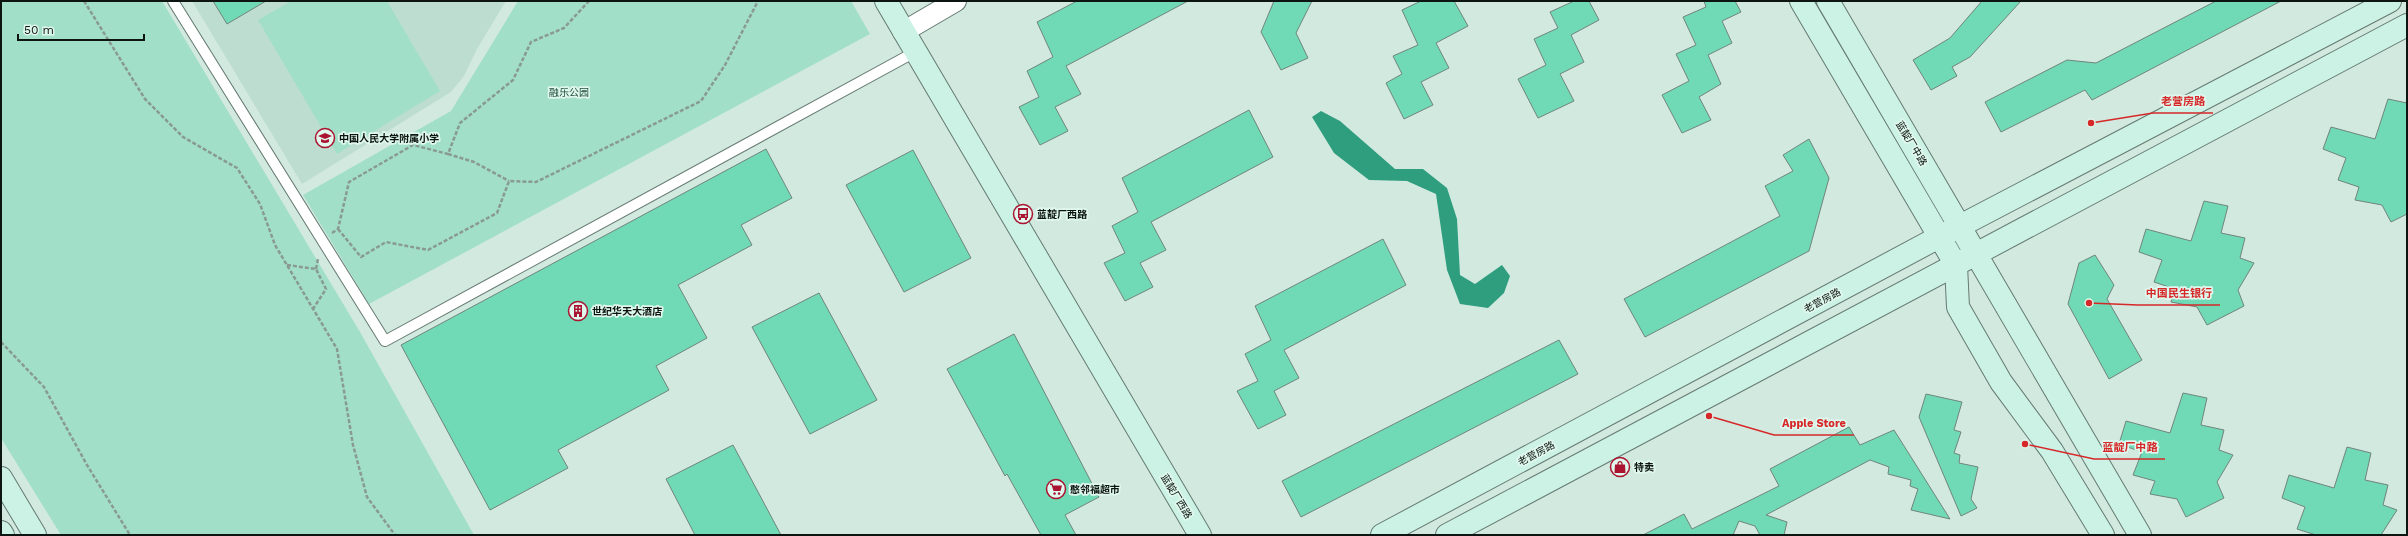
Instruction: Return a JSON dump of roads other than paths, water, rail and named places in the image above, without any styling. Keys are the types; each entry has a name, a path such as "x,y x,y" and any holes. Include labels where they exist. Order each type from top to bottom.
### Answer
{"street":[{"name":"蓝靛厂西路","path":"886,1 1200,535"},
{"path":"903,32 956,1"},
{"path":"1801,1 1956,265 1958,307 2001,382 2052,451 2102,535"},
{"name":"蓝靛厂中路","path":"1828,1 1961,226 2140,535"},
{"name":"老营房路","path":"1382,535 1939,237 2390,1"},
{"path":"1447,535 2407,25"},
{"path":"1,478 35,535"}],"lane":[{"path":"173,1 385,341 915,52"}],"place":[{"name":"老营房路","path":"2091,123"},
{"name":"中国人民大学附属小学","path":"325,138"},
{"name":"蓝靛厂西路","path":"1023,214"},
{"name":"中国民生银行","path":"2089,303"},
{"name":"世纪华天大酒店","path":"578,311"},
{"name":"Apple Store","path":"1709,416"},
{"name":"蓝靛厂中路","path":"2025,444"},
{"name":"特卖","path":"1620,467"},
{"name":"憨邻福超市","path":"1056,489"}],"park label":[{"name":"融乐公园","path":"569,92"}]}
